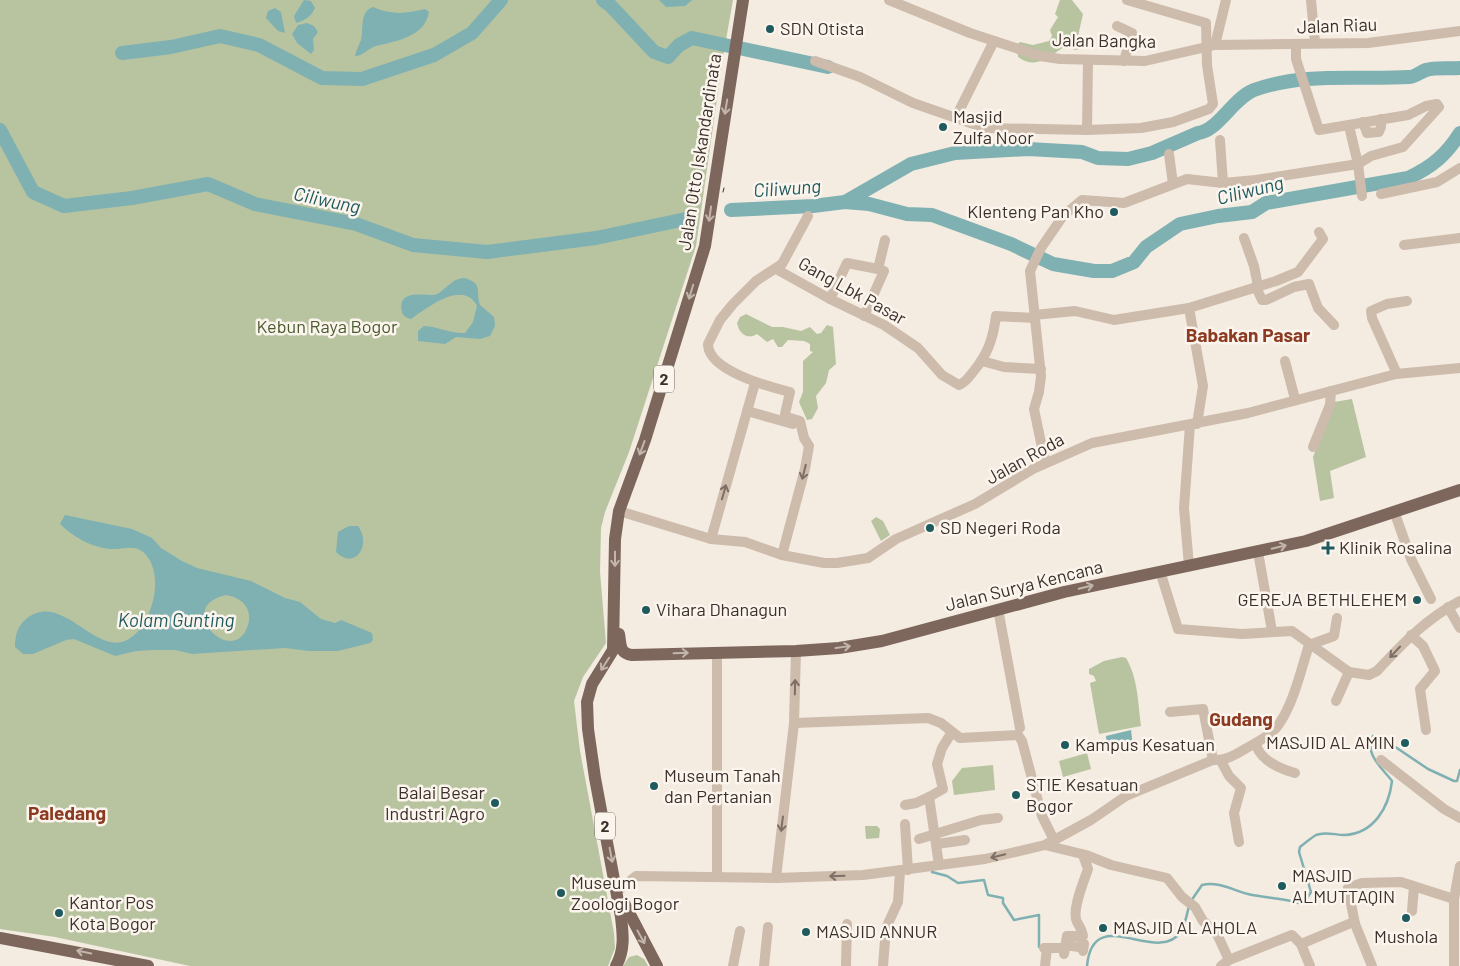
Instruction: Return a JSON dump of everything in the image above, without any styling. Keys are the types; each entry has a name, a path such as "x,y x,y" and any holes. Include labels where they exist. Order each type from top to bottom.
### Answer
{"main road":[{"name":"Jalan Otto Iskandardinata","path":"616,966 622,953 624,938 618,885 595,778 587,710 592,684 613,650 615,539 619,511 645,440 705,246 743,0"},
{"name":"Jalan Surya Kencana","path":"615,618 620,649 625,654 796,651 839,648 882,641 998,609 1160,571 1306,541 1460,490"},
{"path":"618,885 627,912 655,965"},
{"path":"0,938 148,966"}],"street":[{"name":"Jalan Bangka","path":"890,0 994,41 1040,56 1088,60 1147,61 1210,47"},
{"path":"815,61 860,77 913,103 985,128 1087,130 1141,128 1172,122 1209,109 1213,104 1210,47 1206,23 1127,0"},
{"path":"1210,47 1226,0"},
{"path":"1311,0 1315,43"},
{"path":"1117,26 1129,31 1133,37 1124,61"},
{"name":"Jalan Riau","path":"1210,47 1368,43 1460,31"},
{"path":"956,117 994,41"},
{"path":"1046,462 1034,409 1040,392 1041,369 1030,273 1041,248 1063,216 1082,200 1130,202 1187,179 1223,183 1358,168 1372,156 1385,154 1407,144 1439,106 1426,106 1408,115 1318,130 1296,59 1296,44"},
{"path":"1087,130 1088,60"},
{"path":"1349,126 1362,196"},
{"path":"1220,140 1223,183"},
{"path":"1169,154 1173,184"},
{"path":"1381,194 1437,182 1460,168"},
{"path":"782,554 805,469 809,446 800,421 787,417 785,414 790,392 755,383 719,362 709,351 708,344 720,320 733,304 756,281 782,264 808,216"},
{"path":"1041,369 1004,367 982,361 991,344 996,316 1034,316 1075,311 1114,320 1189,308 1299,271 1323,239 1319,232"},
{"path":"1244,238 1254,266 1257,286 1262,300 1266,300 1294,287 1309,284 1320,312 1334,325"},
{"path":"1404,245 1460,238"},
{"path":"878,269 885,240"},
{"path":"830,299 847,263 884,271 864,316"},
{"name":"Gang Lbk Pasar","path":"776,269 830,299 884,325 918,348 942,375 954,383 961,385 982,361"},
{"path":"1397,374 1372,318 1371,311 1387,304 1407,301"},
{"path":"1189,308 1203,386 1193,424 1184,508 1189,566"},
{"path":"1285,361 1295,399"},
{"name":"Jalan Roda","path":"619,511 711,539 745,542 782,554 824,563 868,558 896,539 975,504 1046,462 1092,443 1193,424 1397,374 1460,368"},
{"path":"711,539 755,383"},
{"path":"1313,447 1330,405 1331,391"},
{"path":"747,411 801,426"},
{"path":"1394,511 1411,559 1431,599"},
{"path":"1258,552 1272,631"},
{"path":"1160,571 1178,629 1242,634 1292,631 1309,645 1324,652 1340,667 1349,672 1369,675 1378,671 1411,635 1437,613 1460,601"},
{"path":"1448,607 1460,628"},
{"path":"998,609 1019,732 1049,843"},
{"path":"1309,645 1334,636 1337,618"},
{"path":"1411,635 1423,646 1435,670 1420,689 1426,730"},
{"path":"618,885 636,876 776,878 904,871 985,859 1049,843 1091,820 1126,796 1256,743 1278,725 1286,711 1309,645"},
{"path":"776,878 794,724 796,651"},
{"path":"716,876 717,652"},
{"path":"1336,701 1349,672"},
{"path":"1170,712 1203,709 1217,760 1241,788 1234,813 1239,842"},
{"path":"794,724 928,718 941,723 952,732 964,738 1019,732"},
{"path":"905,805 916,803 943,789 936,764 942,748 952,732"},
{"path":"1256,743 1260,753 1268,760 1284,770 1294,773"},
{"path":"1381,760 1444,810 1460,818"},
{"path":"928,797 939,865"},
{"path":"936,839 981,820 998,818"},
{"path":"884,966 886,928 898,902 904,871 904,824"},
{"path":"919,839 965,840"},
{"path":"1049,843 1111,865 1167,878 1182,897 1195,906 1203,921 1222,940 1225,963 1292,935 1301,944 1310,966"},
{"path":"1065,949 1067,936 1082,936 1081,926 1077,923 1076,913 1081,886 1088,869 1083,855"},
{"path":"1454,966 1454,899 1460,866"},
{"path":"1372,966 1356,924 1348,886 1380,882 1401,882 1454,899"},
{"path":"1412,911 1414,887"},
{"path":"1301,944 1351,923 1356,924"},
{"path":"846,966 847,924"},
{"path":"764,966 768,927"},
{"path":"733,966 740,931"},
{"path":"1045,966 1045,948 1065,949 1079,947 1081,943 1084,944 1083,951"}],"green space":[{"name":"Kebun Raya Bogor","path":"0,0 733,0 696,246 629,452 605,512 601,528 600,572 606,643 583,677 574,701 580,751 614,933 615,948 608,966 190,966 55,937 0,929"},
{"path":"1060,0 1072,0 1083,14 1078,36 1084,42 1083,48 1075,50 1065,46 1048,58 1037,62 1025,61 1018,57 1017,45 1020,42 1033,45 1049,41 1052,36 1050,30 1058,17 1055,14"},
{"path":"746,314 772,327 783,327 801,331 810,327 817,334 821,333 827,325 833,327 836,364 829,370 826,383 816,396 818,408 812,419 807,420 799,402 803,392 803,361 813,352 810,351 810,344 804,341 788,340 782,347 778,347 773,339 767,342 757,334 754,336 744,335 737,323 740,317"},
{"path":"1352,399 1366,457 1330,471 1334,498 1320,501 1313,457 1334,402"},
{"path":"876,517 883,521 890,535 881,541 871,521"},
{"path":"1122,657 1126,658 1133,674 1141,726 1099,734 1090,683 1096,681 1094,676 1089,674 1089,669 1104,661"},
{"path":"1087,753 1091,769 1063,777 1059,761"},
{"path":"993,765 995,790 954,795 952,781 962,768"},
{"path":"865,826 877,826 880,829 879,838 866,839"},
{"path":"637,955 644,959 648,966 623,966 629,957"}],"water":[{"path":"304,0 311,1 315,8 307,18 296,23 294,16"},
{"path":"659,0 692,0 685,6 666,7"},
{"path":"373,7 393,12 405,13 425,9 429,12 422,27 416,32 401,40 373,47 361,55 355,56 361,40 364,16"},
{"path":"275,8 281,12 285,33 278,31 266,18 268,11"},
{"path":"307,23 314,26 318,32 313,39 314,50 311,54 297,43 292,34 298,25"},
{"path":"464,278 477,285 480,305 494,317 495,326 490,336 480,339 456,337 445,344 418,341 418,331 424,326 465,333 473,322 477,306 471,298 463,295 454,295 435,303 411,319 403,315 401,304 404,299 415,295 437,294 453,282"},
{"name":"Kolam Gunting","path":"65,515 132,529 152,538 161,548 197,568 251,581 285,598 300,602 321,619 335,623 341,620 372,633 373,640 370,643 338,651 309,651 285,648 192,654 175,650 153,650 136,651 115,656 74,639 66,640 33,654 23,654 15,647 17,632 25,620 38,613 50,612 62,616 99,638 110,642 122,642 132,637 141,628 153,602 154,574 150,562 143,552 135,548 110,549 89,544 60,524","holes":["226,595 245,604 249,613 248,625 241,637 231,641 221,638 211,631 206,622 205,611 211,602"]},
{"path":"349,526 358,526 362,533 363,541 359,553 349,559 336,552 338,532"},
{"path":"1131,730 1133,747 1107,752 1106,736"}],"waterway":[{"path":"122,53 171,47 220,36 259,45 322,78 362,79 434,55 472,33 501,0"},
{"path":"603,0 654,52 668,57 679,45 692,38 828,67"},
{"name":"Ciliwung","path":"731,210 813,206 845,202 911,164 955,153 1028,149 1082,152 1098,158 1128,159 1152,153 1205,131 1219,121 1246,94 1273,84 1311,79 1409,77 1430,69 1460,68"},
{"name":"Ciliwung","path":"0,130 33,192 64,206 132,198 208,184 255,204 356,224 413,245 487,252 596,238 686,219"},
{"name":"Ciliwung","path":"845,202 869,204 907,214 932,215 1011,244 1053,264 1094,271 1112,271 1134,262 1146,247 1180,224 1218,216 1252,212 1266,203 1408,178 1438,160 1460,133"},
{"path":"1191,901 1202,885 1208,884 1299,903 1307,898 1311,892 1299,852 1300,847 1319,834 1344,835 1364,830 1378,817 1387,800 1392,781 1372,755 1370,749 1373,736 1382,738 1428,769 1454,781 1457,781 1460,770"},
{"path":"932,872 947,876 958,883 984,880 988,895 1003,898 1003,903 1014,920 1039,915 1039,947"},
{"path":"1087,966 1092,948 1101,938 1113,936 1157,943 1170,941 1181,932 1189,906"}],"tram line":[{"path":"723,192 724,188"}],"place":[{"name":"SDN Otista","path":"770,29"},
{"name":"Masjid Zulfa Noor","path":"943,127"},
{"name":"Klenteng Pan Kho","path":"1114,212"},
{"name":"SD Negeri Roda","path":"930,528"},
{"name":"Klinik Rosalina","path":"1328,548"},
{"name":"GEREJA BETHLEHEM","path":"1417,600"},
{"name":"Vihara Dhanagun","path":"646,610"},
{"name":"MASJID AL AMIN","path":"1405,743"},
{"name":"Kampus Kesatuan","path":"1065,745"},
{"name":"Museum Tanah dan Pertanian","path":"654,786"},
{"name":"STIE Kesatuan Bogor","path":"1016,795"},
{"name":"Balai Besar Industri Agro","path":"495,803"},
{"name":"MASJID ALMUTTAQIN","path":"1282,886"},
{"name":"Museum Zoologi Bogor","path":"561,893"},
{"name":"Kantor Pos Kota Bogor","path":"59,913"},
{"name":"Mushola","path":"1406,918"},
{"name":"MASJID AL AHOLA","path":"1103,928"},
{"name":"MASJID ANNUR","path":"806,932"}],"district":[{"name":"Babakan Pasar","path":"1248,335"},
{"name":"Gudang","path":"1241,719"},
{"name":"Paledang","path":"67,813"}]}
